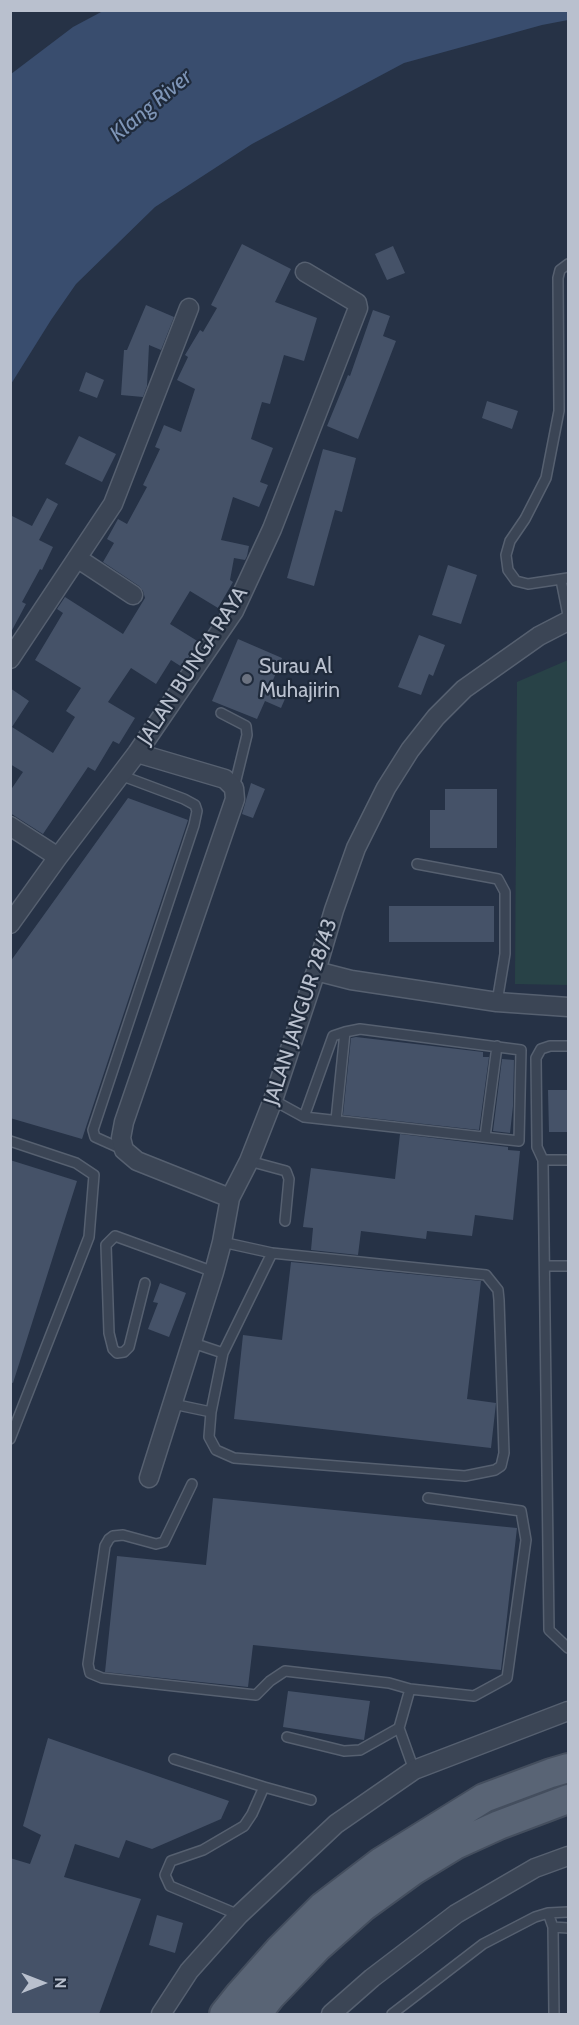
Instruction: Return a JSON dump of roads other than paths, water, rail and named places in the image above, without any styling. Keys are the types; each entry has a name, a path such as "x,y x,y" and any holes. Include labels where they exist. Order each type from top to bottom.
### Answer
{"main road":[{"path":"224,2014 279,1950 322,1907 381,1862 484,1798 568,1768"},
{"path":"257,2014 318,1947 363,1907 414,1870 455,1845 568,1798"}],"street":[{"name":"JALAN BUNGA RAYA","path":"10,924 136,753 234,611 272,529 358,308 357,303 305,272"},
{"path":"10,659 112,504 189,308"},
{"path":"77,558 134,595"},
{"name":"JALAN JANGUR 28/43","path":"149,1478 214,1272 230,1198 249,1161 273,1100 356,848 386,788 410,750 436,717 464,689 539,636 568,621"},
{"path":"136,753 225,779 234,788 235,799 124,1122 121,1138 124,1150 136,1161 230,1198"},
{"path":"10,826 58,857"},
{"path":"316,971 351,980 497,1002 568,1006"},
{"path":"161,2014 189,1971 238,1915 336,1824 414,1770 568,1711"},
{"path":"331,2014 372,1978 456,1914 535,1868 568,1856"}],"lane":[{"path":"568,264 560,270 558,278 559,411 546,478 525,519 510,541 506,555 508,570 516,582 528,584 565,579 568,615"},
{"path":"221,713 246,726 247,735 234,788"},
{"path":"120,775 184,799 195,805 197,811 93,1130 95,1137 124,1150"},
{"path":"417,864 498,879 505,892 505,954 497,1002"},
{"path":"273,1100 304,1117 519,1140 521,1050 360,1029 345,1032 333,1036 304,1117"},
{"path":"336,1120 345,1032"},
{"path":"485,1137 497,1046"},
{"path":"568,1046 549,1046 541,1049 536,1058 537,1148 543,1160 546,1266 549,1630 568,1648"},
{"path":"10,1141 76,1163 94,1175 88,1237 10,1440"},
{"path":"543,1160 568,1160"},
{"path":"249,1161 286,1171 289,1179 285,1221"},
{"path":"145,1283 129,1347 117,1353 112,1349 109,1334 106,1245 115,1236 214,1272"},
{"path":"88,1237 106,1245"},
{"path":"222,1242 272,1252 486,1275 498,1290 499,1300 504,1453 501,1466 495,1470 465,1476 234,1458 216,1450 209,1437 211,1412 223,1353 272,1252"},
{"path":"546,1266 568,1266"},
{"path":"192,1343 223,1353"},
{"path":"173,1404 211,1412"},
{"path":"192,1484 164,1542 156,1544 123,1535 113,1536 105,1546 88,1664 90,1673 102,1678 256,1695 270,1681 285,1671 474,1696 507,1678 526,1540 521,1511 428,1498"},
{"path":"410,1689 399,1728 414,1770"},
{"path":"287,1737 344,1751 360,1750 399,1728"},
{"path":"174,1759 311,1800"},
{"path":"238,1915 170,1886 165,1875 171,1861 203,1850 244,1826 264,1787"},
{"path":"392,2014 483,1944 536,1917 549,1913 568,1912"},
{"path":"549,1913 553,1927 554,2014"},
{"path":"553,1927 568,1928"}],"water":[{"name":"Klang River","path":"568,10 568,20 404,63 252,144 155,207 76,284 11,384 11,74 73,27 103,11"}],"place":[{"name":"Surau Al Muhajirin","path":"247,679"}]}
